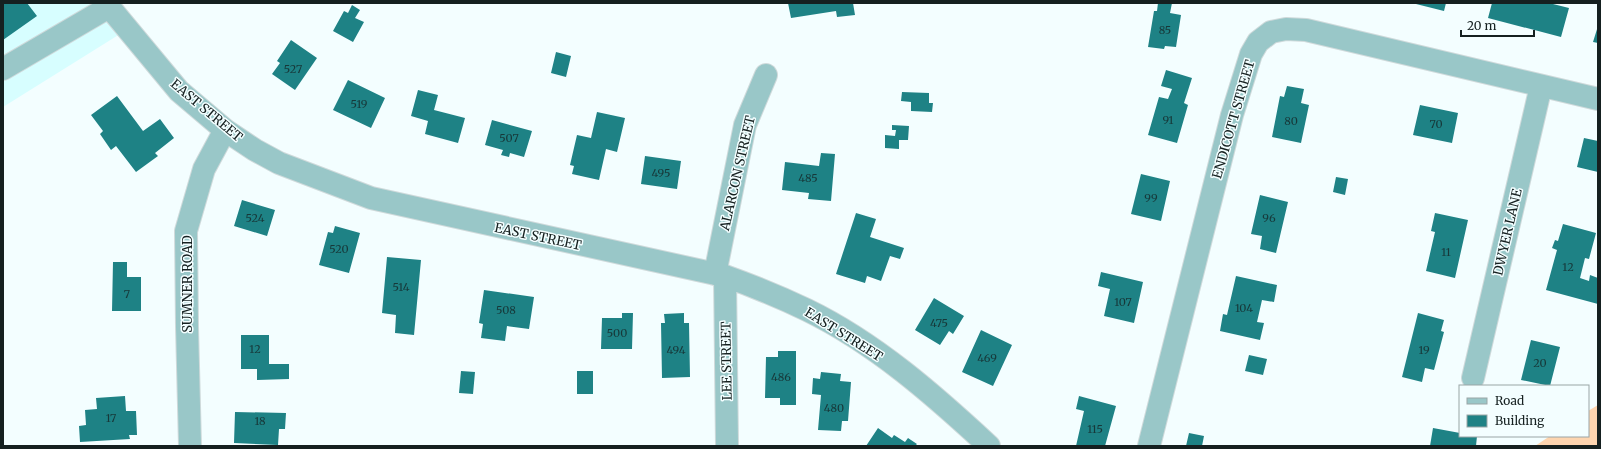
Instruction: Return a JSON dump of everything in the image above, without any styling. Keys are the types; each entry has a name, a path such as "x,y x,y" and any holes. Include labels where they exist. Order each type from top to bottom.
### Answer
{"street":[{"path":"3,69 108,5"},
{"name":"EAST STREET","path":"108,5 179,91 225,130 255,150 279,163 371,198 720,275 750,285 807,310 860,342 934,396 989,446"},
{"name":"ENDICOTT STREET","path":"1149,446 1232,115 1251,54 1258,42 1271,32 1286,29 1306,30 1598,99"},
{"name":"ALARCON STREET","path":"720,275 745,125 766,75"},
{"name":"DWYER LANE","path":"1473,378 1541,86"},
{"name":"SUMNER ROAD","path":"190,446 186,231 204,169 225,130"},
{"name":"LEE STREET","path":"720,275 727,446"}],"shaded area":[{"path":"3,3 93,3 120,34 3,107"},
{"path":"1598,405 1598,446 1535,446 1548,437 1589,437 1589,410"}],"building":[{"path":"3,3 27,3 37,16 3,40"},
{"path":"788,3 853,3 855,15 837,17 836,11 791,18"},
{"path":"1158,3 1172,3 1170,13 1181,15 1176,47 1165,46 1164,49 1148,47 1154,11 1157,11"},
{"path":"1412,3 1446,3 1444,11"},
{"path":"1492,3 1549,3 1569,8 1561,37 1488,18"},
{"path":"352,5 360,10 355,18 364,22 353,42 333,31 344,11 348,13"},
{"path":"1598,26 1598,43 1593,42"},
{"path":"291,40 317,58 295,90 272,74 280,63 277,61"},
{"path":"556,52 571,56 566,77 551,73"},
{"path":"1166,70 1192,78 1184,103 1188,105 1177,143 1148,135 1159,97 1168,99 1172,89 1161,86"},
{"path":"348,80 385,98 371,128 333,110"},
{"path":"1287,86 1304,89 1301,103 1309,105 1301,143 1272,137 1280,96 1284,97"},
{"path":"418,90 438,95 434,110 465,118 458,143 425,134 428,121 411,116"},
{"path":"902,92 929,93 929,103 933,103 932,112 911,111 911,102 901,101"},
{"path":"117,96 143,131 160,119 174,138 155,153 158,156 136,172 116,146 111,150 100,134 103,131 91,115"},
{"path":"1420,105 1458,113 1452,143 1413,135"},
{"path":"597,112 625,118 617,152 606,149 599,180 572,174 574,166 570,165 577,135 591,138"},
{"path":"492,120 532,131 524,157 510,153 509,157 501,155 503,150 485,145"},
{"path":"892,125 909,126 908,140 899,140 899,149 885,148 885,135 895,136 896,130 892,130"},
{"path":"1584,138 1598,141 1598,172 1577,167"},
{"path":"821,153 835,154 831,201 808,199 809,193 782,190 785,162 819,166"},
{"path":"645,156 681,161 677,189 641,184"},
{"path":"1141,174 1170,181 1161,221 1131,214"},
{"path":"1336,177 1348,179 1345,195 1333,192"},
{"path":"1260,195 1288,202 1276,253 1260,249 1262,236 1251,234"},
{"path":"242,200 275,210 267,236 234,226"},
{"path":"856,213 876,219 870,237 904,248 900,259 890,256 881,281 867,276 865,283 836,274"},
{"path":"1435,213 1468,220 1455,278 1426,271 1435,232 1431,231"},
{"path":"1563,224 1596,233 1589,259 1585,258 1580,278 1589,281 1590,275 1598,278 1598,304 1546,290 1557,250 1552,248 1555,240 1558,241"},
{"path":"335,226 360,233 349,273 319,265 328,232 333,233"},
{"path":"387,257 421,260 414,335 395,333 396,315 382,313"},
{"path":"113,262 127,262 127,277 141,277 141,311 112,311"},
{"path":"1101,272 1143,282 1134,323 1104,316 1110,289 1098,286"},
{"path":"1236,276 1277,285 1274,302 1262,300 1257,322 1264,323 1260,340 1220,331 1223,314 1227,315"},
{"path":"484,290 534,297 529,329 507,326 505,341 481,338 483,324 479,323"},
{"path":"934,298 964,316 953,334 949,331 940,345 915,330"},
{"path":"622,313 633,313 632,349 601,349 602,318 622,318"},
{"path":"684,313 684,323 689,323 690,377 662,378 661,323 665,323 664,314"},
{"path":"1418,313 1444,320 1441,331 1444,332 1434,370 1425,368 1422,382 1402,377"},
{"path":"981,330 1012,345 993,386 962,372"},
{"path":"241,335 269,335 269,364 289,364 289,379 257,380 257,369 241,369"},
{"path":"1531,340 1560,347 1550,385 1521,380"},
{"path":"778,351 796,351 796,405 780,405 780,398 765,398 766,357 778,357"},
{"path":"1249,355 1267,359 1263,375 1245,371"},
{"path":"461,371 475,372 473,394 459,393"},
{"path":"577,371 593,371 593,394 577,394"},
{"path":"821,372 841,374 840,381 851,382 848,421 842,421 841,431 818,430 821,395 812,394 813,378 820,379"},
{"path":"125,396 126,411 136,411 137,435 129,435 130,439 80,442 79,426 86,425 85,410 97,409 96,398"},
{"path":"1079,396 1116,406 1105,446 1076,446 1084,411 1076,409"},
{"path":"235,412 286,413 285,429 279,429 278,445 234,443"},
{"path":"878,428 892,438 894,435 905,442 908,438 917,444 915,446 866,446"},
{"path":"1433,428 1459,433 1459,437 1477,437 1476,446 1430,446"},
{"path":"1189,433 1204,436 1202,446 1186,446"}]}
